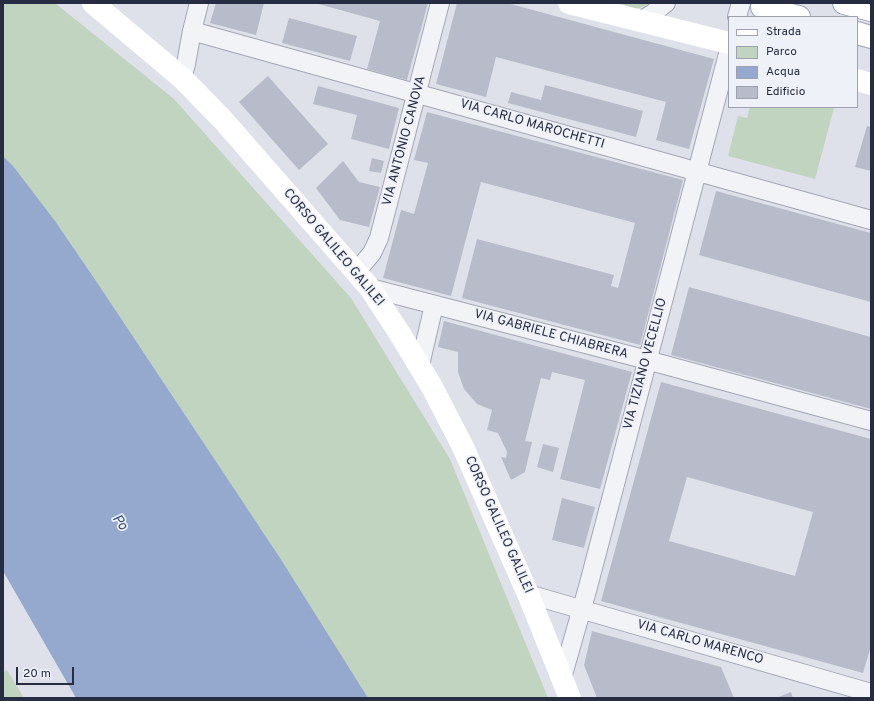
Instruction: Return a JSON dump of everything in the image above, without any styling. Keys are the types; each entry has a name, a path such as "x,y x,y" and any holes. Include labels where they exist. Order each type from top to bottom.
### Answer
{"street":[{"name":"CORSO GALILEO GALILEI","path":"93,3 182,78 223,120 370,288 420,365 464,447 528,594 570,698"},
{"path":"182,78 188,58 192,31 199,3"},
{"name":"VIA ANTONIO CANOVA","path":"356,272 372,253 379,238 440,3"},
{"path":"569,3 728,43"},
{"path":"640,21 666,3"},
{"path":"737,16 741,3"},
{"path":"844,3 871,10"},
{"path":"762,7 795,16"},
{"name":"VIA CARLO MAROCHETTI","path":"192,31 871,220"},
{"path":"858,33 871,37"},
{"name":"VIA TIZIANO VECELLIO","path":"562,678 582,610 728,54"},
{"path":"858,80 871,84"},
{"name":"VIA GABRIELE CHIABRERA","path":"370,288 648,360 871,421"},
{"path":"420,365 434,305"},
{"name":"VIA CARLO MARENCO","path":"528,594 871,693"}],"green space":[{"path":"3,3 55,3 174,99 351,298 450,459 548,698 368,698 3,163"},
{"path":"624,3 651,3 636,9 625,6"},
{"path":"750,108 834,108 815,179 728,156 738,116 747,118"},
{"path":"7,670 24,698 3,698 3,672"}],"water":[{"name":"Po","path":"3,156 13,166 55,221 98,284 280,558 368,698 76,698 3,571"}],"building":[{"path":"216,3 264,3 256,35 210,23"},
{"path":"315,3 428,3 407,80 367,69 380,21"},
{"path":"457,3 507,3 714,59 689,149 656,140 666,102 496,57 486,97 436,84"},
{"path":"289,18 357,36 350,61 282,43"},
{"path":"268,76 328,144 299,170 239,102"},
{"path":"545,85 643,111 636,137 508,103 511,92 541,100"},
{"path":"318,86 399,108 389,149 351,139 357,115 313,104"},
{"path":"427,112 683,180 640,345 462,298 477,239 614,275 611,286 618,288 635,223 481,182 451,296 383,278 401,210 414,214 428,163 414,160"},
{"path":"867,126 871,127 871,171 855,167"},
{"path":"372,158 384,161 381,173 369,171"},
{"path":"343,161 359,182 380,187 369,227 340,220 316,188"},
{"path":"716,191 871,233 871,302 699,255"},
{"path":"689,287 871,337 871,409 671,355"},
{"path":"444,321 632,372 600,489 560,479 585,380 552,372 550,380 541,378 525,441 532,442 525,472 511,480 501,457 506,458 507,452 498,433 487,430 492,410 477,404 464,389 458,372 458,352 438,347"},
{"path":"661,382 871,439 871,646 863,673 601,601","holes":["687,477 813,512 795,576 669,541"]},
{"path":"543,444 559,448 553,472 537,467"},
{"path":"562,498 595,507 584,548 552,540"},
{"path":"592,631 721,667 734,698 597,698 584,665"},
{"path":"791,692 793,698 776,698"}]}
